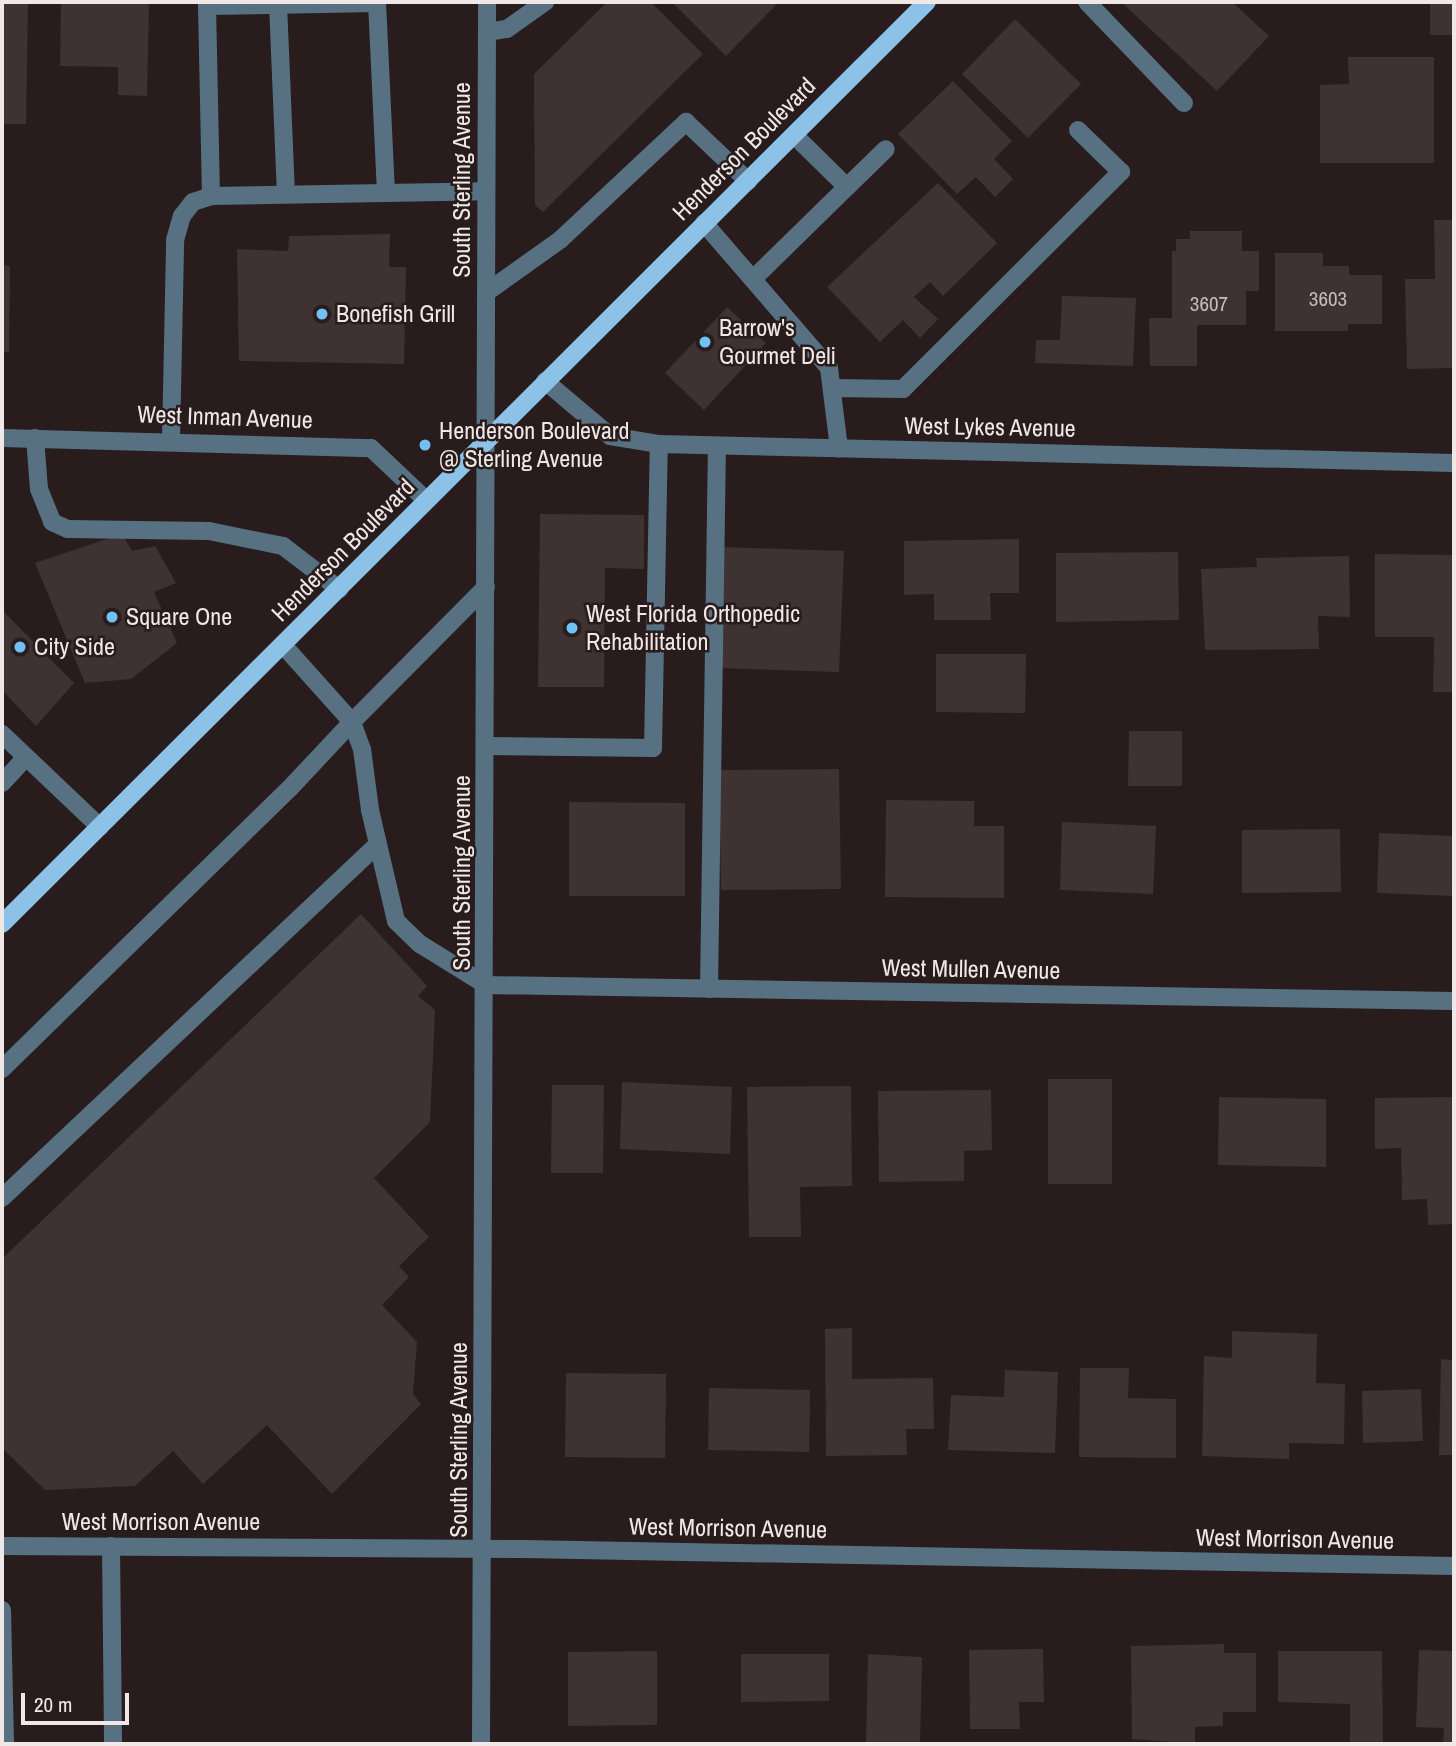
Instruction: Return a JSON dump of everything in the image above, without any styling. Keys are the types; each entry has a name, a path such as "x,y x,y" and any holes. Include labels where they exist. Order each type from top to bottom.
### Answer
{"main road":[{"name":"Henderson Boulevard","path":"2,924 927,2"}],"street":[{"path":"211,196 207,6 278,4 377,2 386,192"},
{"name":"South Sterling Avenue","path":"481,1744 486,985 487,2"},
{"path":"487,32 507,29 545,2"},
{"path":"1087,2 1184,103"},
{"path":"278,4 286,194"},
{"path":"487,292 560,240 686,122 748,181"},
{"path":"831,388 903,389 1121,172 1078,130"},
{"path":"794,135 848,187"},
{"path":"753,279 886,149"},
{"path":"171,439 175,240 181,216 193,202 211,196 486,191"},
{"path":"705,223 829,368 839,448"},
{"name":"West Lykes Avenue","path":"545,381 610,436 659,444 1454,463"},
{"name":"West Inman Avenue","path":"2,438 171,439 371,448 426,500"},
{"path":"35,438 38,489 52,522 68,530 209,531 282,546 339,589"},
{"path":"486,746 653,748 659,444"},
{"path":"709,989 717,446"},
{"path":"2,1069 290,788 485,587"},
{"path":"283,645 352,722 362,749 377,845 396,921 420,944 486,985"},
{"path":"2,734 100,827"},
{"path":"2,783 26,757"},
{"path":"2,1198 377,845"},
{"name":"West Mullen Avenue","path":"486,985 1454,1001"},
{"name":"West Morrison Avenue","path":"2,1546 482,1549 1454,1566"},
{"path":"111,1546 113,1744"},
{"path":"2,1610 5,1744"}],"building":[{"path":"2,2 28,2 26,124 2,124"},
{"path":"61,2 149,2 147,96 118,95 118,67 60,66"},
{"path":"607,2 651,2 703,54 543,212 535,205 534,74"},
{"path":"672,2 779,2 726,56"},
{"path":"1121,2 1232,2 1269,36 1217,91"},
{"path":"1430,2 1454,2 1454,35 1430,35"},
{"path":"1015,19 1081,84 1028,138 962,74"},
{"path":"1348,57 1434,57 1434,163 1320,163 1320,85 1349,84"},
{"path":"953,81 1012,141 994,159 1013,179 995,197 976,177 957,194 898,134"},
{"path":"938,183 997,243 943,296 930,282 914,297 938,319 920,338 903,320 880,342 827,287"},
{"path":"1434,220 1454,220 1454,368 1407,369 1405,279 1435,279"},
{"path":"1190,231 1242,231 1242,251 1259,251 1259,291 1246,291 1246,325 1197,325 1197,366 1150,366 1149,318 1172,318 1172,251 1176,251 1176,239 1190,239"},
{"name":"Bonefish Grill","path":"390,234 389,267 406,267 404,364 239,361 237,249 288,251 289,236"},
{"path":"1275,253 1323,253 1323,266 1349,266 1349,275 1382,275 1382,324 1348,324 1348,331 1275,331"},
{"path":"2,265 10,266 9,352 2,352"},
{"path":"1062,296 1136,298 1133,366 1035,363 1036,340 1060,340"},
{"path":"727,307 766,343 704,410 665,373"},
{"name":"West Florida Orthopedic Rehabilitation","path":"540,514 644,515 644,569 605,568 604,687 538,687"},
{"name":"Square One","path":"122,534 132,551 155,546 176,583 154,592 177,643 131,679 85,683 35,563"},
{"path":"1019,539 1019,593 990,593 991,620 934,620 934,594 904,595 904,541"},
{"path":"722,547 844,551 839,672 718,668"},
{"path":"1178,552 1179,620 1056,622 1056,553"},
{"path":"1375,554 1454,555 1454,692 1433,692 1434,637 1375,637"},
{"path":"1349,556 1350,617 1318,616 1319,649 1205,650 1201,569 1257,567 1256,558"},
{"name":"City Side","path":"2,610 74,683 36,726 2,690"},
{"path":"936,654 1026,654 1025,713 936,712"},
{"path":"1129,731 1182,731 1182,786 1128,786"},
{"path":"839,769 841,889 721,890 719,770"},
{"path":"886,800 974,801 974,826 1004,826 1004,898 885,897"},
{"path":"569,802 685,803 685,896 569,896"},
{"path":"1062,822 1156,826 1153,894 1060,890"},
{"path":"1340,829 1341,892 1242,893 1242,830"},
{"path":"1379,833 1454,836 1454,896 1377,893"},
{"path":"361,914 427,986 418,996 435,1010 430,1122 374,1178 429,1237 399,1266 409,1277 382,1305 417,1342 413,1394 421,1404 332,1494 267,1425 203,1484 173,1451 135,1486 45,1490 2,1448 2,1259"},
{"path":"1048,1079 1112,1079 1112,1184 1048,1184"},
{"path":"622,1082 732,1087 730,1154 620,1149"},
{"path":"552,1085 604,1085 603,1173 551,1173"},
{"path":"851,1086 852,1186 800,1187 801,1237 749,1237 747,1087"},
{"path":"991,1090 992,1150 964,1151 964,1181 879,1182 878,1091"},
{"path":"1219,1097 1326,1099 1326,1167 1218,1165"},
{"path":"1454,1097 1454,1224 1428,1225 1427,1199 1402,1200 1401,1148 1375,1149 1375,1098"},
{"path":"852,1328 852,1379 933,1378 934,1429 906,1429 907,1455 826,1456 825,1329"},
{"path":"1232,1331 1317,1334 1316,1383 1345,1384 1344,1444 1289,1443 1289,1459 1202,1456 1204,1356 1232,1358"},
{"path":"1441,1359 1454,1360 1454,1455 1439,1455"},
{"path":"1080,1368 1129,1368 1128,1398 1176,1399 1176,1458 1079,1457"},
{"path":"1005,1370 1058,1372 1055,1453 948,1450 951,1395 1004,1397"},
{"path":"566,1373 666,1374 665,1458 565,1457"},
{"path":"709,1388 810,1390 809,1452 708,1450"},
{"path":"1421,1389 1423,1441 1363,1443 1362,1391"},
{"path":"1224,1644 1224,1653 1256,1653 1256,1712 1223,1712 1223,1726 1195,1727 1195,1744 1132,1739 1131,1646"},
{"path":"1043,1649 1044,1702 1019,1702 1020,1729 970,1729 969,1650"},
{"path":"1419,1650 1454,1651 1454,1744 1443,1744 1444,1728 1416,1727"},
{"path":"657,1651 657,1725 568,1726 568,1652"},
{"path":"1278,1651 1382,1651 1383,1744 1350,1744 1350,1704 1278,1702"},
{"path":"741,1654 829,1654 829,1701 741,1702"},
{"path":"868,1654 922,1657 920,1744 866,1744"}],"place":[{"name":"Bonefish Grill","path":"322,314"},
{"name":"Barrow's Gourmet Deli","path":"705,342"},
{"name":"Henderson Boulevard @ Sterling Avenue","path":"425,445"},
{"name":"Square One","path":"112,617"},
{"name":"West Florida Orthopedic Rehabilitation","path":"572,628"},
{"name":"City Side","path":"20,647"}]}
